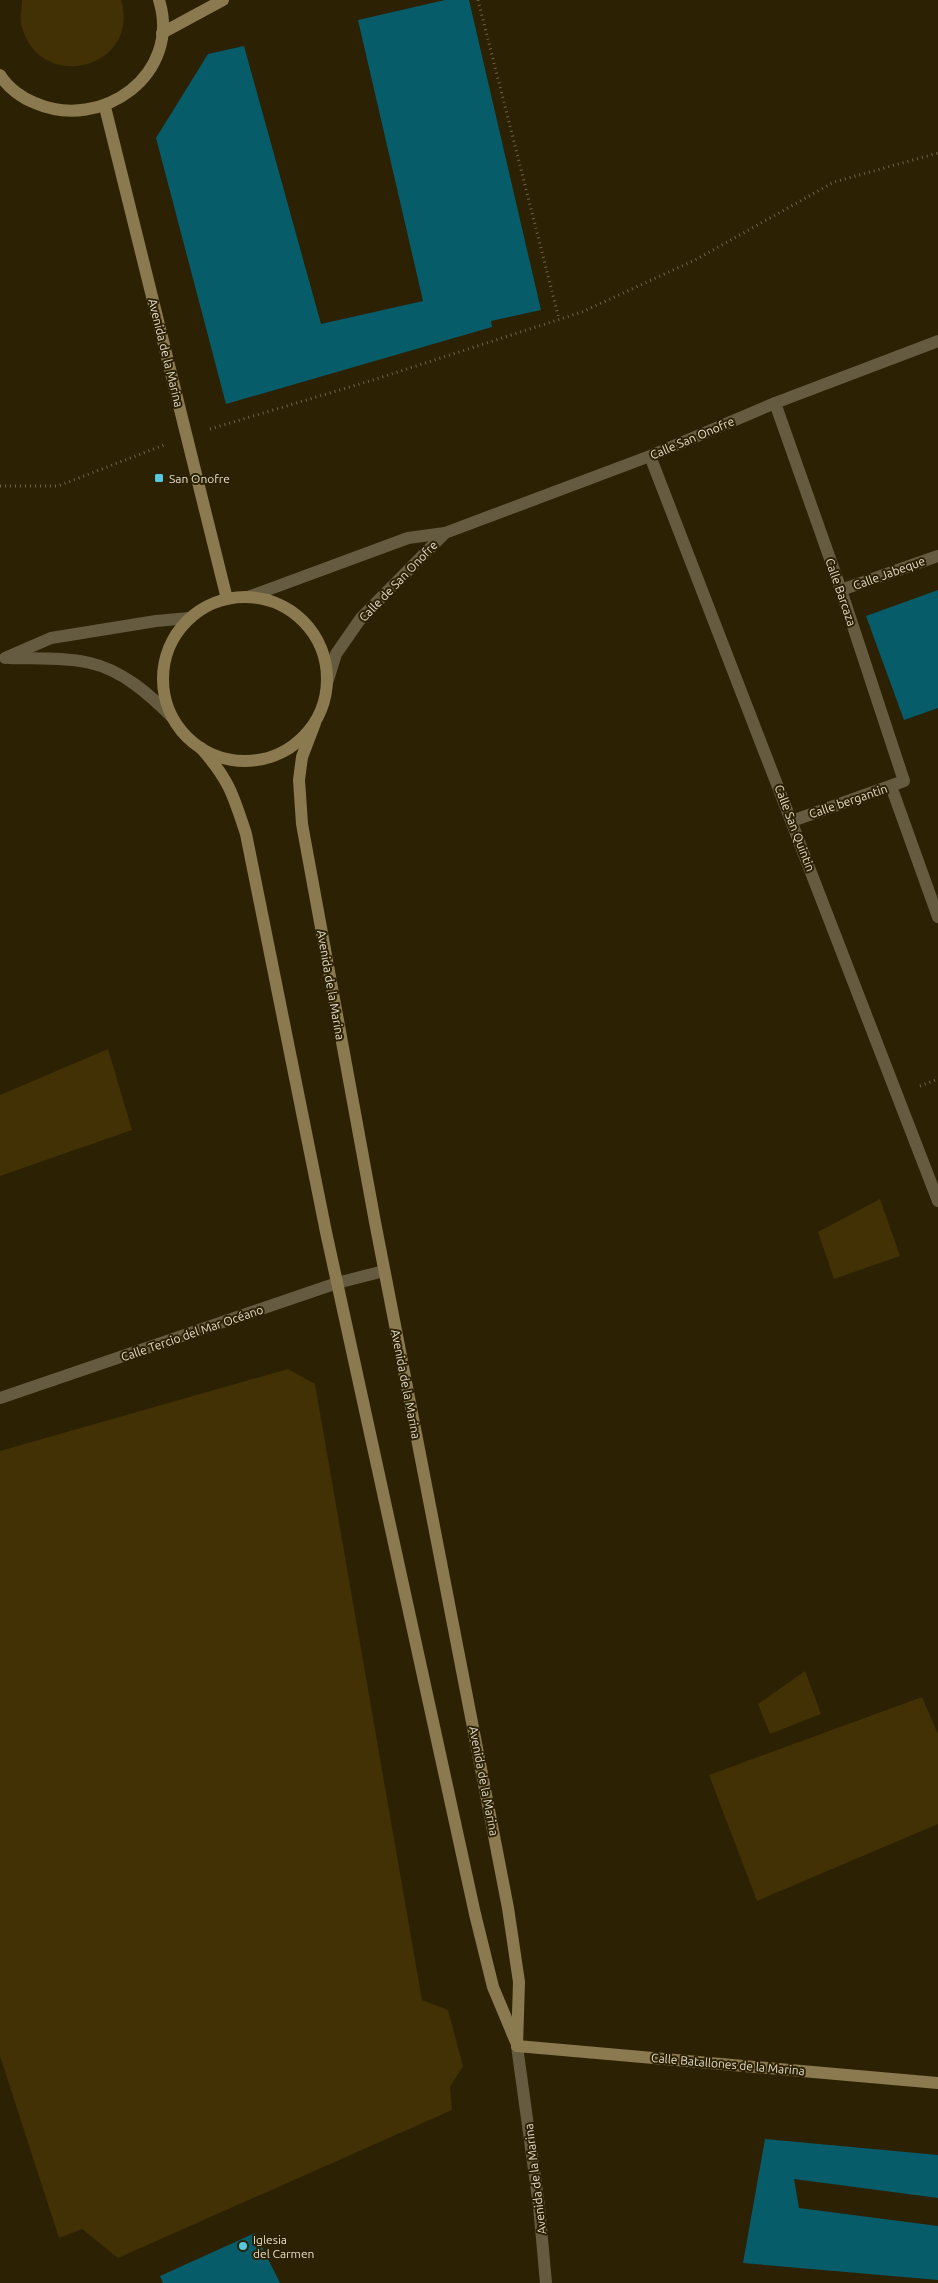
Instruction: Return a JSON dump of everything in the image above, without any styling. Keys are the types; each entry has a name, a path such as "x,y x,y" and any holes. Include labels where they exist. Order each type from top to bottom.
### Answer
{"street":[{"path":"2,80 26,99 51,110 78,112 104,107 126,95 144,78 156,57 162,33 159,0"},
{"path":"162,33 223,0"},
{"name":"Avenida de la Marina","path":"104,107 227,599"},
{"name":"Calle San Onofre","path":"445,533 650,456 775,403 938,341"},
{"name":"Calle Barcaza","path":"775,403 841,590 904,781"},
{"name":"Calle San Quintin","path":"650,456 938,1201"},
{"name":"Calle de San Onofre","path":"248,597 408,538 445,533"},
{"name":"Calle de San Onofre","path":"327,682 336,654 361,618 445,533"},
{"name":"Calle Jabeque","path":"841,590 938,556"},
{"path":"2,658 90,663 126,678 151,696 172,717 184,734 201,748 220,757 242,761 263,759 283,751 301,739 314,723 323,704 327,682 325,661 320,648 305,623 288,610 269,600 248,597 227,599 206,606 189,618 175,634 166,654 162,675 164,696 172,717"},
{"path":"2,658 51,638 156,621 189,618"},
{"name":"Avenida de la Marina","path":"314,723 302,757 300,780 302,824 384,1271 508,1908 519,1982 518,2046 539,2206 546,2283"},
{"name":"Avenida de la Marina","path":"201,748 221,771 233,793 246,834 337,1283 477,1923 493,1987 518,2046"},
{"name":"Calle bergantin","path":"792,821 904,781"},
{"path":"891,786 938,917"},
{"name":"Calle Tercio del Mar Océano","path":"0,1398 337,1283 384,1271"},
{"name":"Calle Batallones de la Marina","path":"518,2046 938,2083"}],"path":[{"path":"478,0 559,319"},
{"path":"0,486 58,486 187,436 373,380 582,312 697,259 834,182 938,153"}],"shaded area":[{"path":"22,0 121,0 123,24 116,43 103,57 84,65 65,66 46,60 30,46 21,23"},
{"path":"108,1049 132,1130 0,1176 0,1095"},
{"path":"880,1199 900,1256 834,1279 818,1232"},
{"path":"288,1369 315,1384 422,2000 448,2010 463,2066 450,2087 452,2110 118,2258 82,2229 59,2238 0,2056 0,1451"},
{"path":"805,1671 821,1714 770,1734 758,1704"},
{"path":"922,1697 938,1734 938,1824 757,1901 709,1775"}],"building":[{"path":"445,0 469,0 541,310 491,321 492,327 226,404 156,138 208,54 244,46 321,324 423,301 358,20"},
{"path":"938,590 938,708 904,720 866,616"},
{"path":"765,2139 938,2155 938,2198 794,2179 799,2208 938,2226 938,2280 743,2263"},
{"name":"Iglesia del Carmen","path":"255,2233 280,2283 163,2283 160,2276"}],"place":[{"name":"San Onofre","path":"159,478"},
{"name":"Iglesia del Carmen","path":"243,2246"}]}
